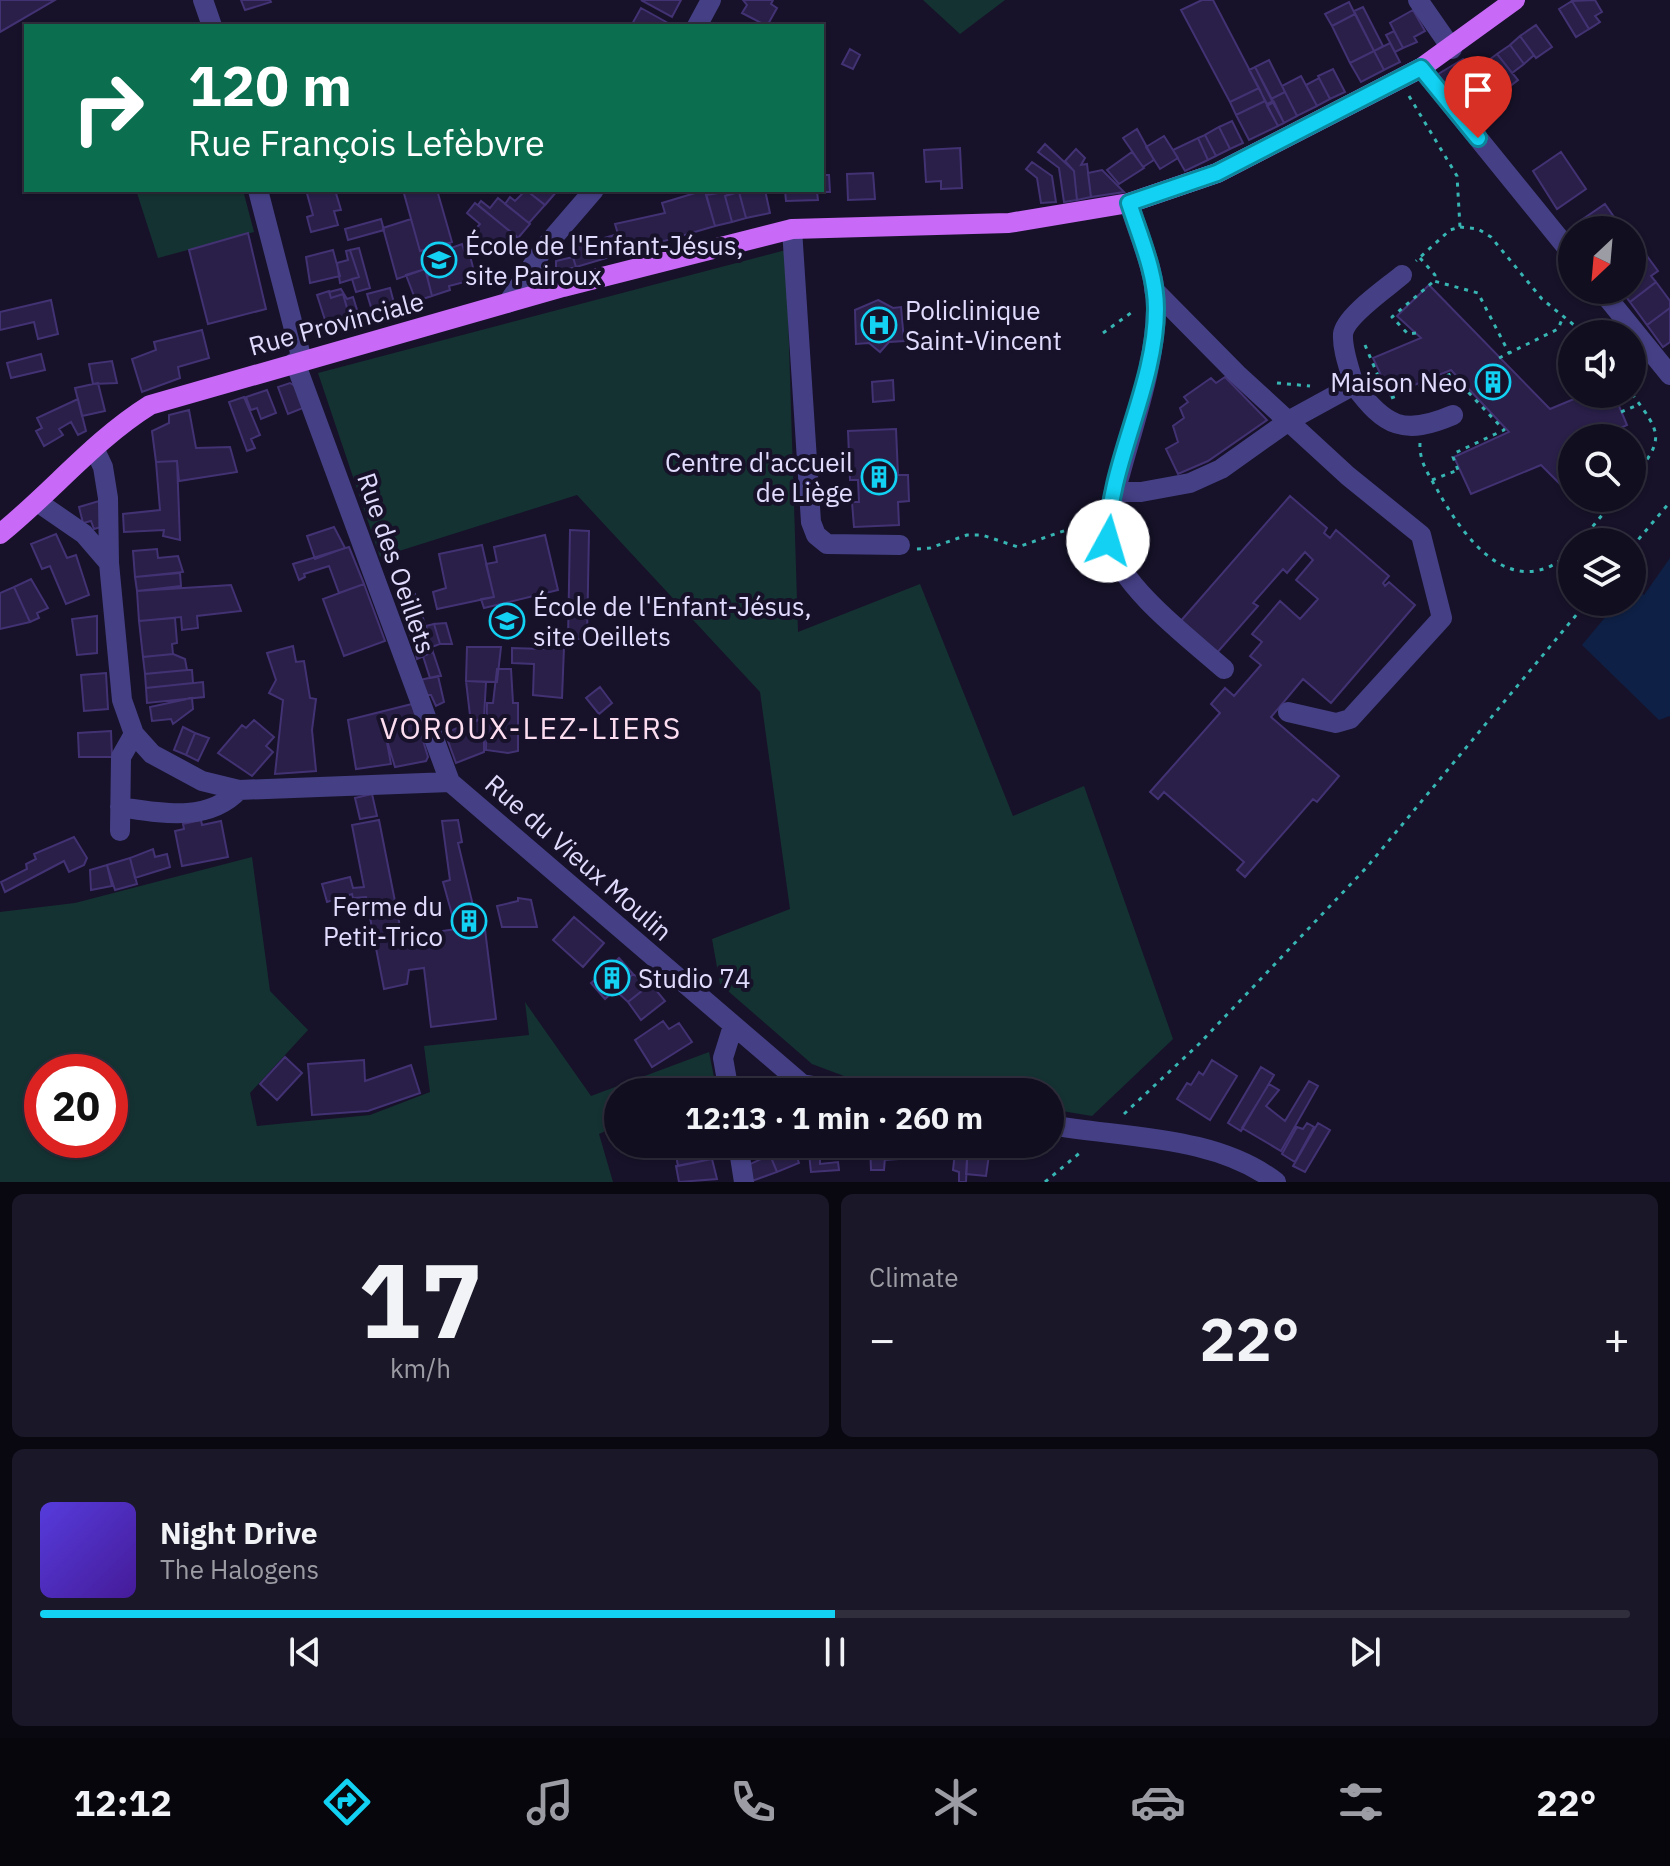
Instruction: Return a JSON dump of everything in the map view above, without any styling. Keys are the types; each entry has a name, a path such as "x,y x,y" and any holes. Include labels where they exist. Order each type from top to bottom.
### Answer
{"main road":[{"name":"Rue Provinciale","path":"39,503 117,425 150,405 508,303 792,229 1009,223 1129,203 1217,173 1399,80 1452,49 1515,0"},
{"path":"0,534 39,503"}],"street":[{"path":"203,0 211,24"},
{"path":"698,24 711,0"},
{"path":"1418,0 1452,49"},
{"path":"1421,68 1558,237"},
{"name":"Rue des Oeillets","path":"258,192 299,361 450,782"},
{"path":"508,303 544,248 592,192"},
{"path":"1129,203 1154,290 1156,310 1146,378 1108,516 1108,541 1118,562 1151,601 1224,669"},
{"path":"792,229 811,522 816,535 827,544 900,545"},
{"path":"1402,275 1372,299 1348,323 1343,333 1354,385 1367,402 1389,421 1423,428 1453,415"},
{"path":"1154,290 1237,374 1348,476 1421,535 1442,618 1350,719 1336,723 1288,712"},
{"path":"1612,304 1670,375"},
{"path":"1115,492 1141,492 1190,483 1221,469 1290,420 1354,385"},
{"path":"94,448 103,467 108,498 109,563 122,700 134,734 121,757 120,831"},
{"path":"39,503 84,534 109,563"},
{"name":"Rue du Vieux Moulin","path":"134,734 152,754 202,781 239,790 450,782 795,1078"},
{"path":"120,807 175,815 224,806 239,790"},
{"path":"727,1078 723,1058 733,1026"},
{"path":"1064,1127 1185,1142 1265,1173 1276,1182"},
{"path":"740,1158 744,1182"}],"path":[{"path":"1399,80 1457,176 1460,227"},
{"path":"1402,275 1450,230 1460,227 1478,229 1491,237 1542,299 1567,320"},
{"path":"1416,333 1408,334 1392,317 1434,281 1435,275 1420,258"},
{"path":"1434,281 1478,293 1509,353"},
{"path":"1103,333 1140,306 1154,290"},
{"path":"1499,358 1558,329 1563,317"},
{"path":"1364,342 1389,397 1451,374 1504,430 1455,453 1453,457 1459,470 1432,480"},
{"path":"1275,383 1324,387 1329,397"},
{"path":"1621,412 1630,408"},
{"path":"1643,408 1653,422 1658,439 1656,449 1646,462"},
{"path":"1412,437 1420,443 1423,465 1466,538 1503,565 1516,569 1539,569 1558,559"},
{"path":"1646,530 1670,502"},
{"path":"1591,528 1604,512"},
{"path":"900,545 910,549 930,548 967,535 982,535 1018,547 1108,516"},
{"path":"1045,1182 1103,1134 1199,1044 1367,867 1575,616"}],"green space":[{"path":"923,0 1005,0 960,34"},
{"path":"137,192 244,192 254,232 158,258"},
{"path":"786,250 798,632 920,584 1013,816 1084,786 1173,1039 1092,1116 1064,1111 1064,1078 856,1078 812,1064 720,984 712,939 790,909 760,692 577,495 380,557 318,373"},
{"path":"252,857 270,991 308,1030 250,1093 257,1126 370,1115 430,1092 424,1046 529,1035 525,1002 591,1096 604,1091 604,1132 599,1134 613,1182 0,1182 0,912 75,903"},
{"path":"709,1052 714,1078 639,1078"}],"water":[{"path":"1670,558 1670,716 1659,720 1582,645 1606,616 1646,616 1646,592"}],"building":[{"path":"0,0 55,0 0,32"},
{"path":"241,0 270,0 271,2 245,10"},
{"path":"641,0 681,0 672,17"},
{"path":"743,0 773,0 771,4 777,8 768,24 763,24 742,13 747,5"},
{"path":"1202,0 1213,0 1259,88 1230,102 1181,10"},
{"path":"1595,0 1602,12 1595,16 1600,22 1589,29 1572,1"},
{"path":"1572,1 1589,29 1576,37 1559,9"},
{"path":"1349,2 1355,14 1332,26 1325,14"},
{"path":"1363,7 1383,46 1374,51 1354,11"},
{"path":"641,8 668,23 667,24 632,24"},
{"path":"1413,10 1425,31 1414,37 1417,42 1403,48 1390,23"},
{"path":"1355,14 1374,51 1350,63 1332,26"},
{"path":"1536,25 1552,47 1536,58 1520,36"},
{"path":"1394,31 1403,48 1395,52 1386,35"},
{"path":"1520,36 1534,55 1524,64 1510,45"},
{"path":"1390,43 1400,62 1384,70 1374,51"},
{"path":"1510,45 1524,64 1512,73 1497,54"},
{"path":"850,49 860,55 853,69 842,64"},
{"path":"1374,51 1384,70 1361,82 1350,63"},
{"path":"1497,54 1518,80 1500,94 1478,68"},
{"path":"1463,59 1477,80 1449,97 1435,76"},
{"path":"1269,60 1285,92 1271,99 1255,67"},
{"path":"1255,67 1273,101 1267,104 1249,70"},
{"path":"1333,69 1345,92 1330,99 1318,76"},
{"path":"1301,76 1317,106 1297,116 1282,86"},
{"path":"1319,78 1330,99 1317,106 1306,85"},
{"path":"1259,88 1265,101 1236,115 1230,102"},
{"path":"1285,92 1297,116 1284,123 1271,99"},
{"path":"1265,101 1278,126 1249,140 1236,115"},
{"path":"1274,102 1284,123 1278,126 1267,106"},
{"path":"1232,121 1243,143 1230,149 1219,127"},
{"path":"1219,127 1230,149 1216,156 1205,135"},
{"path":"1137,129 1154,160 1143,167 1123,138"},
{"path":"1205,135 1216,156 1208,160 1198,138"},
{"path":"1164,136 1178,158 1160,169 1146,147"},
{"path":"1198,138 1208,160 1185,171 1173,150"},
{"path":"1045,144 1074,171 1077,200 1064,202 1059,168 1038,152"},
{"path":"960,148 962,188 941,189 941,181 926,182 924,150"},
{"path":"1076,149 1085,158 1081,165 1087,164 1091,197 1077,200 1074,171 1065,161"},
{"path":"1132,152 1144,168 1119,184 1107,170"},
{"path":"1561,152 1586,189 1557,209 1533,171"},
{"path":"1032,162 1052,176 1056,202 1041,203 1037,178 1026,169"},
{"path":"1102,170 1124,192 1091,197 1088,173"},
{"path":"873,173 875,199 848,200 847,174"},
{"path":"824,175 829,175 830,192 824,192"},
{"path":"307,192 336,192 341,210 334,211 338,225 311,232 307,217 313,215"},
{"path":"404,192 438,192 452,242 420,251"},
{"path":"524,192 529,192 545,205 529,223 505,204 510,197 515,201"},
{"path":"529,192 556,192 545,205"},
{"path":"706,192 715,226 576,267 570,248 618,234 615,224 665,213 662,203"},
{"path":"733,192 725,196 732,222 715,226 706,195"},
{"path":"739,192 765,192 770,213 746,218"},
{"path":"739,192 746,218 732,222 725,196"},
{"path":"785,192 817,192 818,200 786,201"},
{"path":"498,198 530,224 518,238 478,205 481,201 490,208"},
{"path":"475,203 516,236 503,255 488,242 482,248 470,235 480,224 467,213"},
{"path":"1605,204 1613,216 1587,216"},
{"path":"381,219 384,230 348,240 345,229"},
{"path":"411,219 420,251 450,243 454,268 427,276 425,269 397,279 383,228"},
{"path":"248,233 266,309 208,324 189,250"},
{"path":"462,244 465,253 469,252 476,279 449,286 450,290 432,296 427,276 454,268 448,249"},
{"path":"359,248 370,288 356,292 352,279 359,277 350,250"},
{"path":"333,250 340,276 310,283 306,257"},
{"path":"350,250 359,277 340,283 337,263 348,260 346,251"},
{"path":"573,257 576,267 556,272 556,261"},
{"path":"1646,257 1658,271 1651,276 1656,282 1646,290"},
{"path":"425,269 432,296 416,301 406,275"},
{"path":"1656,282 1670,301 1670,308 1647,325 1631,304 1646,304 1646,290"},
{"name":"Maison Neo","path":"1429,285 1550,409 1558,406 1620,408 1627,424 1558,424 1558,482 1541,465 1471,494 1454,457 1509,432 1451,370 1390,395 1373,358 1421,338 1397,316"},
{"path":"390,288 398,318 376,324 367,294"},
{"path":"341,289 347,299 353,297 359,316 350,318 343,294 331,298 329,292"},
{"path":"329,291 331,298 343,294 350,319 327,326 317,295"},
{"path":"51,300 58,334 38,339 34,322 0,330 0,312"},
{"name":"Policlinique Saint-Vincent","path":"878,300 893,308 901,307 904,341 889,342 880,352 869,343 856,344 855,310"},
{"path":"1670,308 1670,342 1663,347 1647,325"},
{"path":"202,330 209,358 178,367 180,378 142,392 132,359 156,350 154,342"},
{"path":"41,354 45,370 11,378 7,363"},
{"path":"112,361 117,383 93,384 89,364"},
{"path":"1225,377 1267,420 1208,461 1178,474 1166,449 1178,442 1173,426 1184,418 1180,408 1188,402 1184,397 1211,378 1216,383"},
{"path":"893,380 894,400 873,402 872,382"},
{"path":"98,383 105,411 82,416 75,388"},
{"path":"290,383 295,386 303,408 288,414 278,387"},
{"path":"267,390 276,413 261,419 257,408 251,410 246,397"},
{"path":"244,397 260,435 251,439 255,448 247,451 229,402"},
{"path":"78,399 86,431 78,435 71,422 59,429 63,435 44,446 36,431 42,428 37,418"},
{"path":"189,410 196,448 230,447 237,472 179,481 177,461 156,462 152,431 169,423 169,415"},
{"name":"Centre d'accueil de Liège","path":"896,429 898,475 908,475 909,501 898,502 899,525 854,527 852,502 859,502 858,480 850,480 848,431"},
{"path":"177,461 180,540 163,536 164,530 124,532 123,514 160,510 156,462"},
{"path":"1290,496 1327,528 1324,533 1330,538 1336,530 1389,576 1383,583 1385,586 1389,582 1415,605 1331,703 1303,679 1271,717 1339,776 1317,802 1313,799 1245,877 1237,870 1244,862 1164,792 1158,799 1150,792 1220,713 1211,704 1225,688 1234,696 1261,665 1250,656 1262,642 1252,634 1280,601 1300,619 1318,599 1296,580 1313,560 1305,552 1287,573 1283,569 1253,603 1258,606 1215,655 1179,623"},
{"path":"99,501 101,527 94,529 91,521 83,523 79,507"},
{"path":"334,527 345,548 315,559 307,536"},
{"path":"570,530 589,531 587,639 568,639"},
{"path":"56,534 67,558 76,555 89,595 66,604 50,566 42,569 31,544"},
{"path":"545,535 558,590 484,608 481,599 494,597 486,564 497,562 494,547"},
{"path":"482,545 494,597 437,609 433,592 446,588 439,554"},
{"path":"349,547 364,584 339,593 329,566 304,574 305,577 299,580 293,564"},
{"path":"157,549 158,558 178,556 183,572 135,577 133,551"},
{"path":"180,573 181,586 137,591 135,577"},
{"path":"31,579 48,608 37,613 39,618 30,622 14,587"},
{"path":"364,584 385,641 344,656 323,599"},
{"path":"231,585 241,611 197,616 198,628 182,630 181,617 139,621 137,591"},
{"path":"14,587 30,622 0,629 0,593"},
{"path":"415,594 418,610 404,614 400,598"},
{"path":"97,616 97,653 77,655 72,619"},
{"path":"175,618 177,643 172,644 173,654 143,657 139,621"},
{"path":"423,618 427,631 411,637 407,627"},
{"path":"446,623 452,644 440,644 434,624"},
{"path":"434,624 440,644 432,647 426,626"},
{"path":"429,639 433,652 417,659 414,645"},
{"path":"293,646 296,662 304,661 310,698 316,699 312,730 316,771 275,774 283,700 269,693 276,680 267,653"},
{"path":"543,646 564,647 562,698 533,695 534,664 512,663 512,648 543,649"},
{"path":"467,647 501,647 497,682 466,681"},
{"path":"433,652 441,676 430,678 423,656"},
{"path":"173,654 185,659 187,670 145,674 143,657"},
{"path":"497,669 511,669 513,703 518,703 518,751 508,753 486,750 487,703 493,703"},
{"path":"192,670 193,683 146,688 145,674"},
{"path":"106,673 108,709 84,711 81,675"},
{"path":"438,676 444,702 436,706 431,695 426,695 420,680"},
{"path":"466,681 486,682 484,717 471,724"},
{"path":"203,682 204,697 147,703 146,688"},
{"path":"600,687 612,703 599,714 586,698"},
{"path":"192,698 193,709 173,724 171,719 152,721 150,707"},
{"path":"412,704 428,757 426,761 395,767 386,737 391,764 356,769 348,720"},
{"path":"484,717 484,752 456,763 445,733"},
{"path":"254,720 274,737 266,746 273,752 252,776 218,753 242,725 246,728"},
{"path":"183,727 195,733 186,755 174,750"},
{"path":"111,731 112,757 79,757 78,733"},
{"path":"195,733 209,738 198,761 186,755"},
{"path":"372,794 377,816 360,819 355,798"},
{"path":"201,820 202,825 221,821 228,857 182,866 175,831 184,829 183,824"},
{"name":"Ferme du Petit-Trico","path":"379,820 402,937 456,929 443,882 450,880 442,821 458,820 462,842 458,843 475,914 483,913 496,1019 431,1027 424,968 409,970 407,984 384,989 366,897 353,898 352,894 327,902 322,884 350,877 353,888 364,887 352,825"},
{"path":"74,837 87,858 84,865 69,872 64,861 5,892 1,882 27,869 26,864 36,859 34,854"},
{"path":"153,849 155,857 167,854 170,867 135,878 130,858"},
{"path":"130,858 137,884 115,890 107,865"},
{"path":"107,865 112,886 91,890 90,870"},
{"path":"518,898 531,900 537,927 502,927 497,906 518,901"},
{"path":"574,917 604,943 583,967 553,940"},
{"name":"Studio 74","path":"619,958 633,974 605,999 591,983"},
{"path":"633,974 649,985 628,1002 615,990"},
{"path":"651,984 665,1001 641,1020 628,1002"},
{"path":"663,1021 669,1029 679,1023 692,1042 652,1067 635,1040"},
{"path":"285,1057 302,1073 277,1100 260,1084"},
{"path":"364,1060 365,1081 411,1065 420,1093 368,1111 312,1115 308,1064"},
{"path":"1212,1060 1237,1076 1210,1120 1177,1099 1187,1083 1191,1085 1199,1072 1203,1075"},
{"path":"1261,1067 1274,1075 1241,1131 1228,1123"},
{"path":"1309,1081 1318,1086 1281,1151 1242,1128 1269,1084 1279,1090 1266,1106 1285,1121"},
{"path":"1307,1123 1314,1127 1295,1162 1282,1154 1297,1127 1303,1129"},
{"path":"1318,1123 1330,1130 1305,1172 1293,1166"},
{"path":"676,1158 712,1158 712,1159 678,1166"},
{"path":"771,1158 797,1158 799,1163 777,1172"},
{"path":"771,1158 777,1172 752,1181 748,1165"},
{"path":"810,1158 820,1158 820,1164 838,1162 839,1170 811,1172"},
{"path":"871,1158 885,1158 884,1170 871,1170"},
{"path":"954,1158 967,1158 966,1182 959,1182 959,1172 953,1170"},
{"path":"967,1158 989,1158 986,1176 966,1174"},
{"path":"712,1159 717,1179 679,1182 676,1166"}],"place":[{"name":"École de l'Enfant-Jésus, site Pairoux","path":"439,260"},
{"name":"Policlinique Saint-Vincent","path":"879,325"},
{"name":"Maison Neo","path":"1493,382"},
{"name":"Centre d'accueil de Liège","path":"879,477"},
{"name":"École de l'Enfant-Jésus, site Oeillets","path":"507,621"},
{"name":"Ferme du Petit-Trico","path":"469,921"},
{"name":"Studio 74","path":"612,978"}],"district":[{"name":"VOROUX-LEZ-LIERS","path":"531,727"}],"route":[{"path":"1108,541 1108,516 1146,378 1156,310 1149,263 1129,203 1217,173 1421,68 1478,138"}]}
